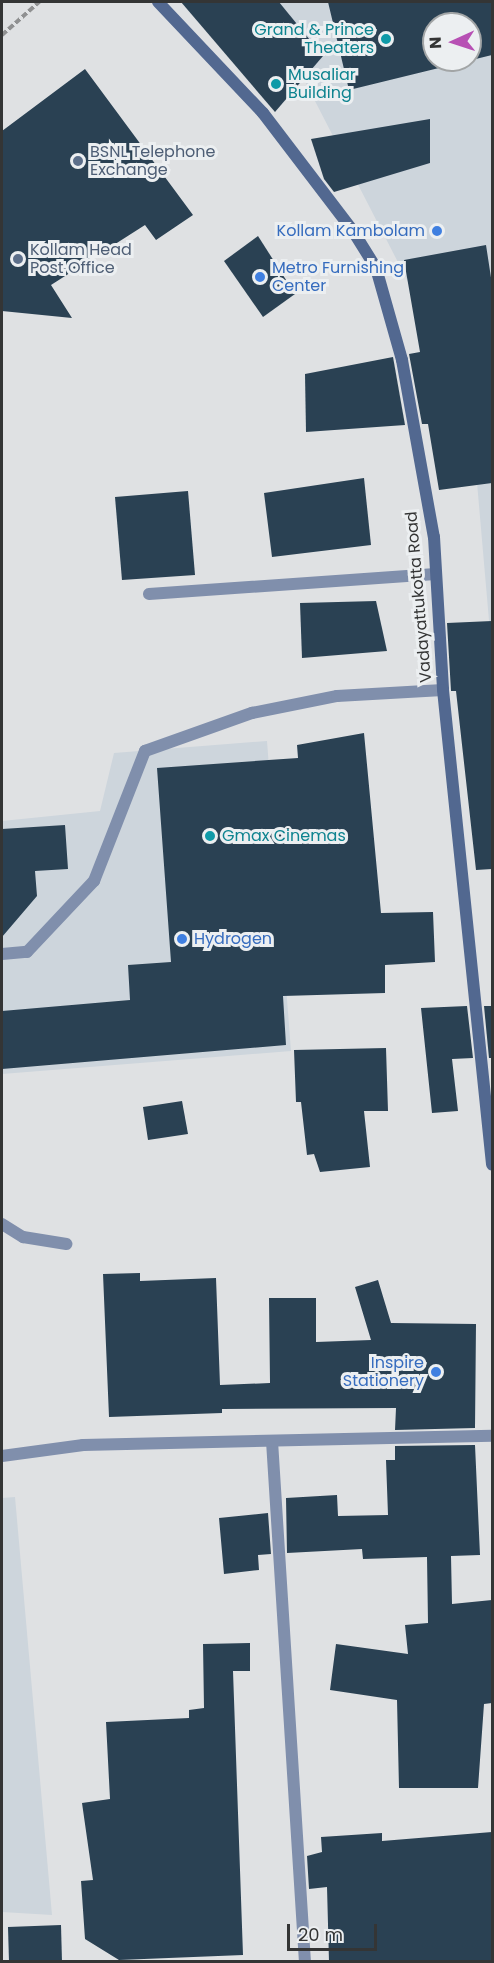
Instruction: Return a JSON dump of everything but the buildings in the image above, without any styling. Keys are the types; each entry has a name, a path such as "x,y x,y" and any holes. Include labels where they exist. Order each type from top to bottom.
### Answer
{"street":[{"name":"Vadayattukotta Road","path":"158,2 263,113 309,178 353,231 376,268 402,360 434,537 443,690 492,1164"},
{"path":"149,594 435,574"},
{"path":"2,954 27,952 94,880 145,751 252,713 305,702 336,696 443,690"},
{"path":"2,1224 22,1237 66,1244"},
{"path":"2,1456 83,1445 492,1436"},
{"path":"272,1441 305,1962"}],"path":[{"path":"2,35 39,2"}],"shaded area":[{"name":"Kollam Kambolam","path":"264,2 492,2 492,655 470,402"},
{"path":"267,741 291,1051 2,1074 2,821 100,811 114,753"},
{"path":"15,1497 52,1915 2,1912 2,1498"}],"place":[{"name":"Grand & Prince Theaters","path":"386,39"},
{"name":"Musaliar Building","path":"276,84"},
{"name":"BSNL Telephone Exchange","path":"78,161"},
{"name":"Kollam Kambolam","path":"437,231"},
{"name":"Kollam Head Post Office","path":"18,259"},
{"name":"Metro Furnishing Center","path":"260,277"},
{"name":"Gmax Cinemas","path":"210,836"},
{"name":"Hydrogen","path":"182,939"},
{"name":"Inspire Stationery","path":"436,1372"}]}
